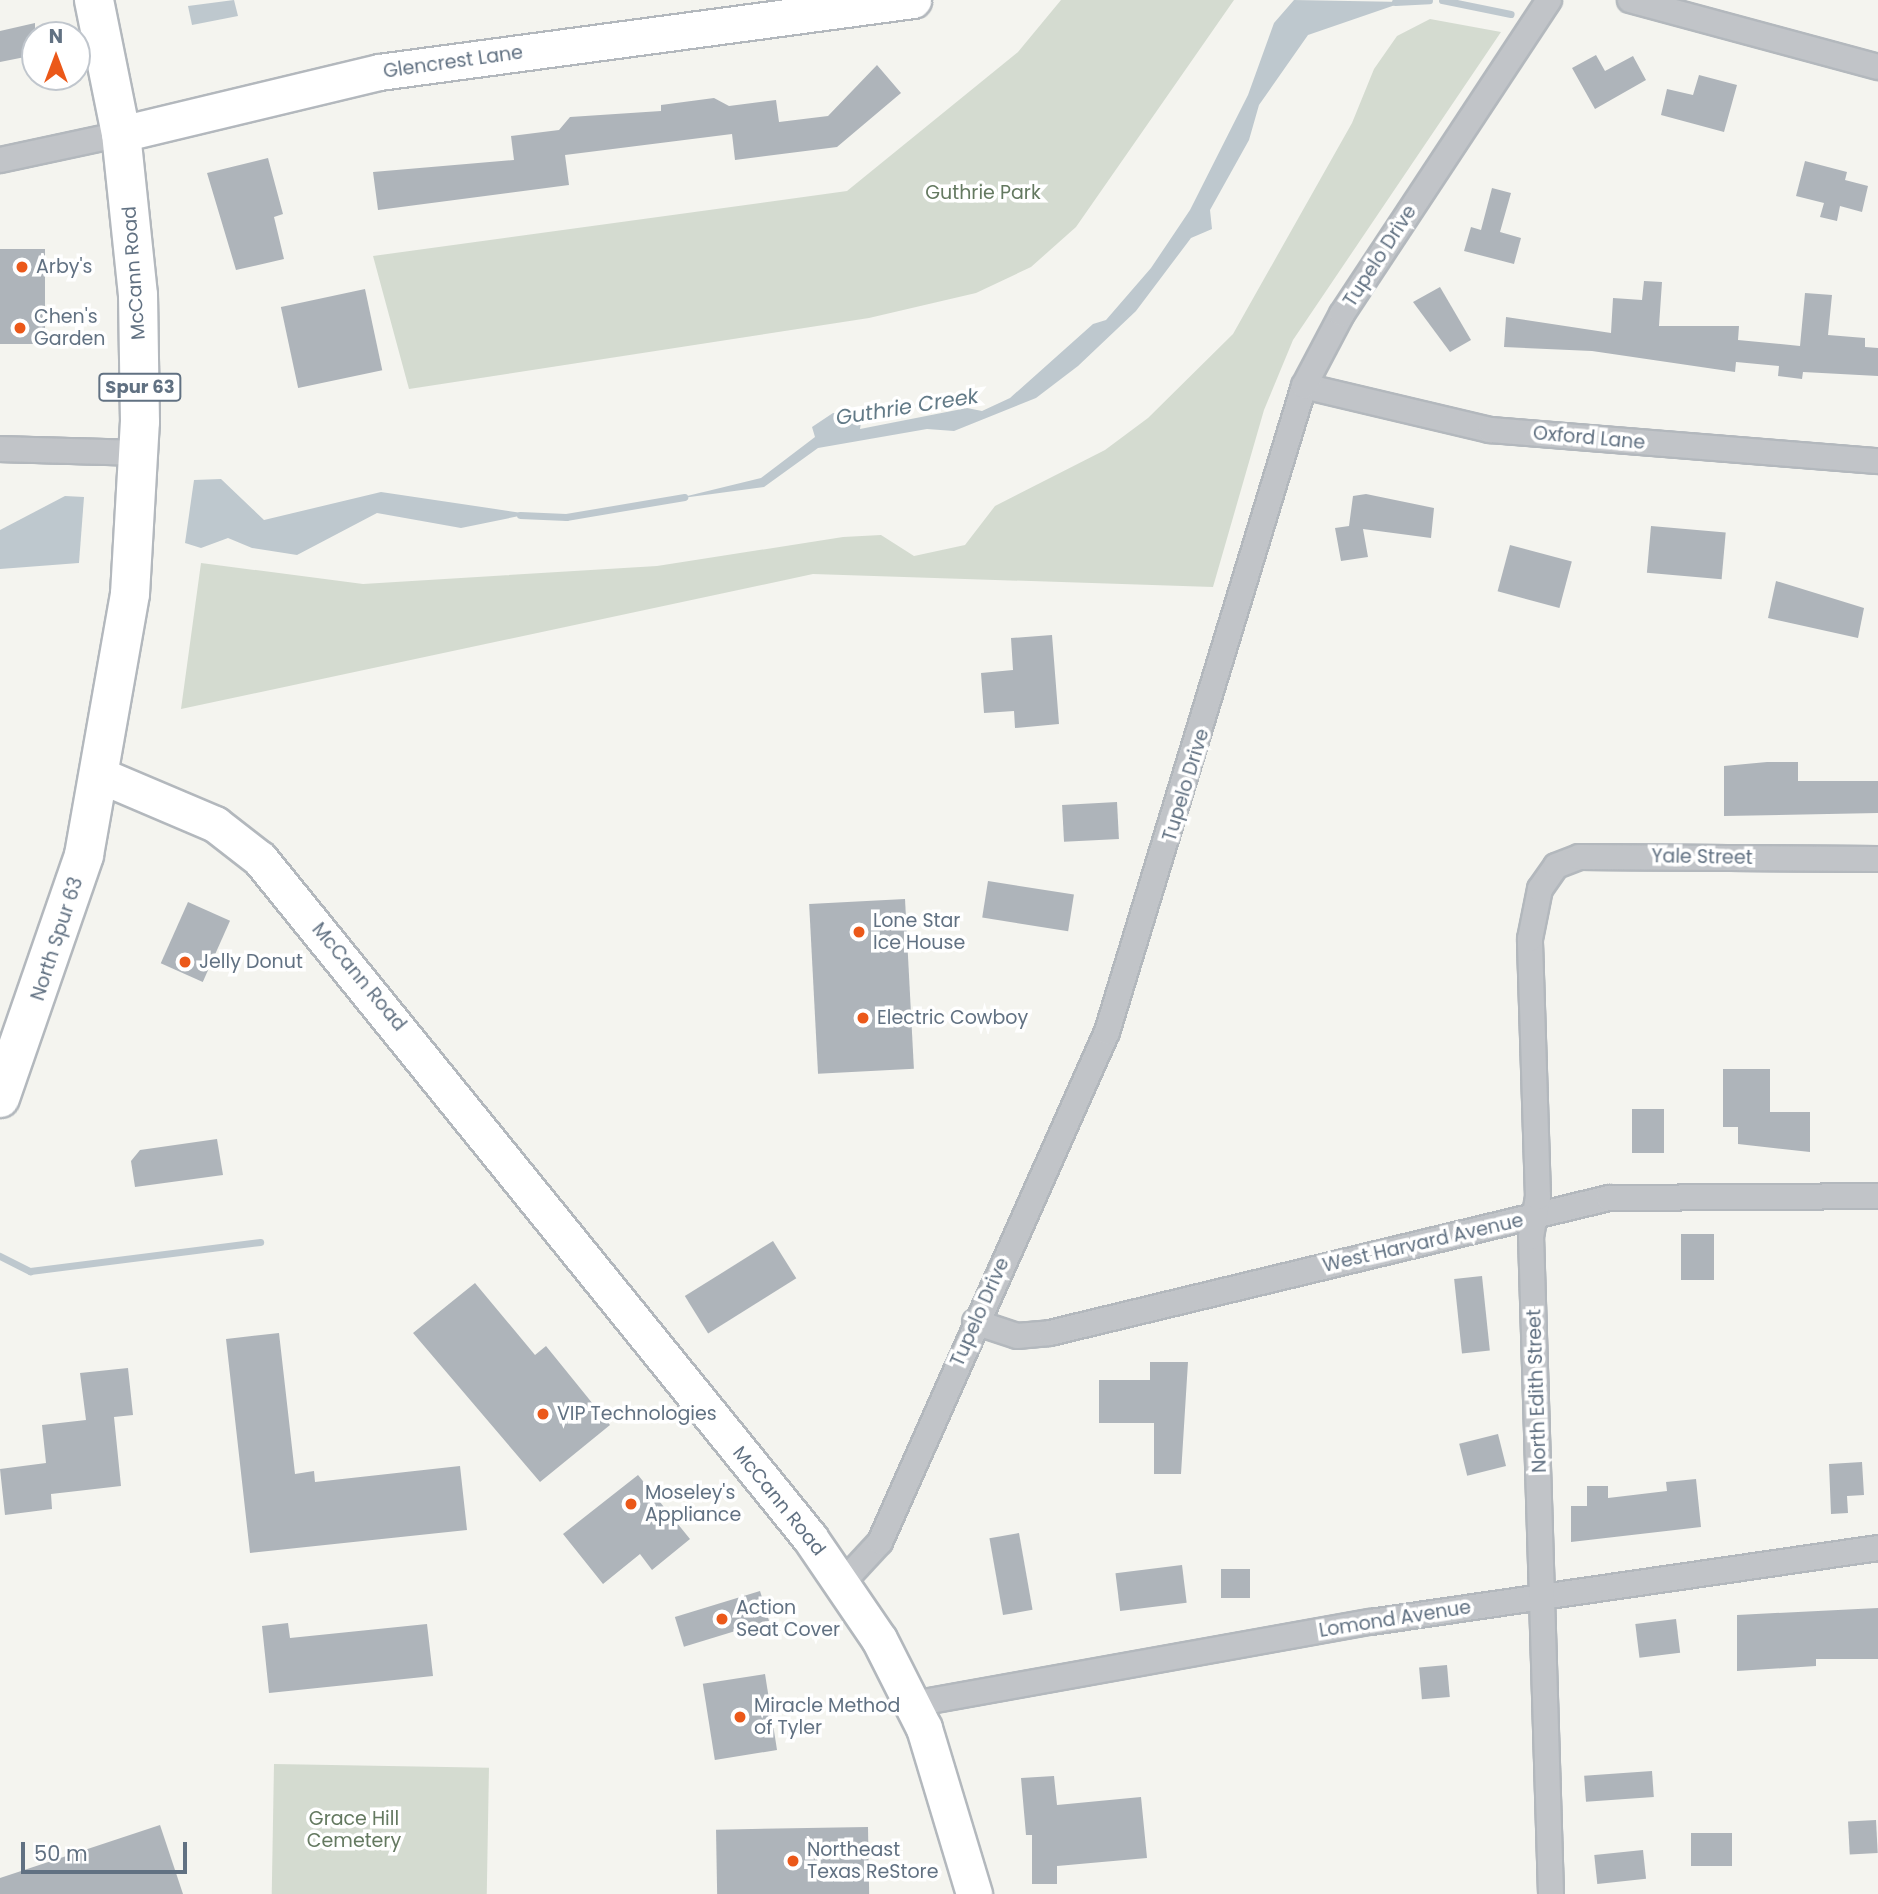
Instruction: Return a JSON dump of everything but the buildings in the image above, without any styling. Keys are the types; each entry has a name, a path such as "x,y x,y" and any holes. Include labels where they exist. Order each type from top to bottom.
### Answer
{"main road":[{"name":"McCann Road","path":"94,0 121,134 138,295 139,453 130,594 102,776"},
{"name":"North Spur 63","path":"0,1098 61,931 102,776"}],"street":[{"name":"Glencrest Lane","path":"0,160 379,72 913,0"},
{"name":"Tupelo Drive","path":"843,1582 880,1542 1129,973 1304,386 1348,305 1549,0"},
{"path":"1629,0 1878,67"},
{"name":"Oxford Lane","path":"1304,386 1490,430 1878,461"},
{"path":"0,449 139,453"},
{"name":"McCann Road","path":"102,776 215,824 260,859 843,1582 913,1704 951,1803 974,1894"},
{"name":"Yale Street","path":"1540,890 1556,866 1579,857 1878,859"},
{"name":"North Edith Street","path":"1540,890 1530,939 1551,1894"},
{"name":"West Harvard Avenue","path":"975,1322 1017,1335 1050,1333 1535,1216 1637,1195 1878,1195"},
{"name":"Lomond Avenue","path":"913,1704 1348,1626 1878,1548"}],"green space":[{"name":"Guthrie Park","path":"1061,0 1234,0 1076,227 1031,267 976,293 869,318 409,389 373,256 847,191 1018,52"},
{"path":"1430,19 1501,32 1293,340 1264,410 1213,587 813,574 181,709 201,563 363,584 657,566 843,537 881,535 914,556 965,545 995,506 1105,450 1148,418 1233,334 1352,123 1374,69 1397,36"},
{"name":"Grace Hill Cemetery","path":"274,1764 489,1768 487,1894 272,1894"}],"shaded area":[{"path":"234,0 238,16 192,25 188,6"},
{"path":"1294,0 1404,2 1308,35 1259,105 1249,140 1210,210 1212,229 1191,238 1136,311 1078,366 1036,398 954,431 927,429 818,448 764,487 675,499 761,478 815,437 812,427 833,413 862,416 860,429 967,408 982,411 1010,398 1093,324 1106,320 1151,268 1190,210 1248,95 1274,23"},
{"path":"221,479 264,520 381,492 529,514 461,528 377,513 297,555 252,548 228,538 201,548 185,543 194,480"},
{"path":"65,496 84,497 79,563 0,569 0,530"}],"waterway":[{"path":"1395,2 1429,0"},
{"path":"1442,0 1511,14"},
{"name":"Guthrie Creek","path":"520,515 566,517 684,497"},
{"path":"0,1256 30,1271 260,1242"}],"place":[{"name":"Arby's","path":"22,267"},
{"name":"Chen's Garden","path":"20,328"},
{"name":"Lone Star Ice House","path":"859,932"},
{"name":"Jelly Donut","path":"185,962"},
{"name":"Electric Cowboy","path":"863,1018"},
{"name":"VIP Technologies","path":"543,1414"},
{"name":"Moseley's Appliance","path":"631,1504"},
{"name":"Action Seat Cover","path":"722,1619"},
{"name":"Miracle Method of Tyler","path":"740,1717"},
{"name":"Northeast Texas ReStore","path":"793,1861"}]}
